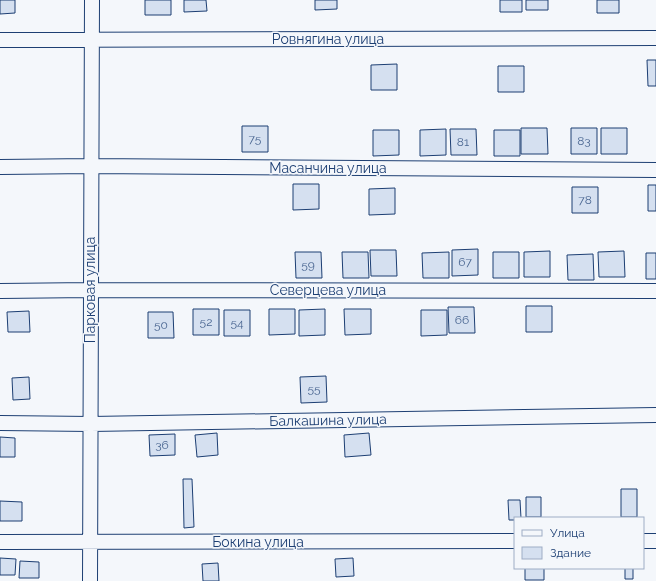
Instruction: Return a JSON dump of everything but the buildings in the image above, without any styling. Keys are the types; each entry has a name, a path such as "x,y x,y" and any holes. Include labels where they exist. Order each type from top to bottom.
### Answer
{"street":[{"name":"Парковая улица","path":"90,581 90,166 92,0"},
{"name":"Ровнягина улица","path":"0,40 656,38"},
{"name":"Масанчина улица","path":"0,167 90,166 656,170"},
{"name":"Северцева улица","path":"0,291 656,291"},
{"name":"Балкашина улица","path":"0,423 90,424 656,415"},
{"name":"Бокина улица","path":"0,542 514,541"},
{"path":"644,541 656,541"}]}
